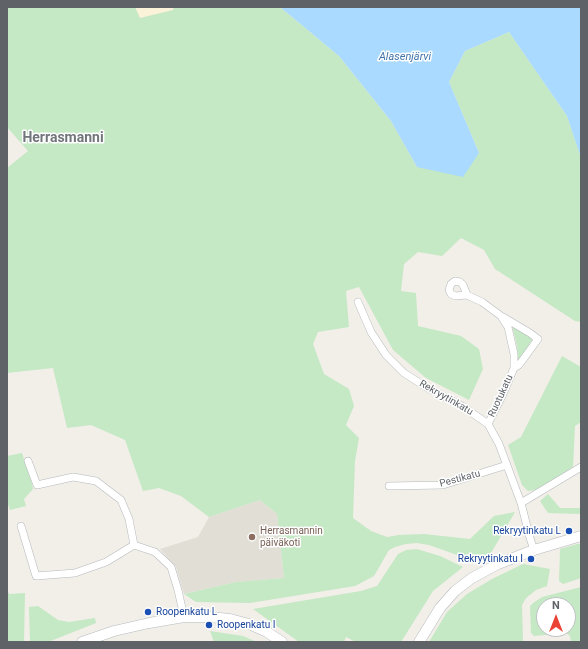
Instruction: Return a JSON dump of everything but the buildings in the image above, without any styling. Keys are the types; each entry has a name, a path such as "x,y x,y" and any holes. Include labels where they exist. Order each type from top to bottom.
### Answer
{"street":[{"name":"Ruotukatu","path":"467,295 482,302 501,316 538,339 519,364 514,368"},
{"name":"Rekryytinkatu","path":"358,302 371,332 386,354 404,373 426,388 462,406 488,424 499,444 522,503 534,550"},
{"name":"Ruotukatu","path":"488,424 504,394 514,368 512,339 508,327 501,316"},
{"path":"28,461 37,486 73,477 96,481 121,500 129,519 134,545"},
{"name":"Pestikatu","path":"389,486 443,485 507,465"},
{"path":"522,503 581,467"},
{"path":"21,526 36,576 75,573 106,562 134,545 155,552 171,567 184,617"},
{"path":"419,642 440,608 455,591 472,578 498,564 534,550 581,536"},
{"path":"82,642 121,629 184,617 230,619 249,624 267,632 282,642"}],"shaded area":[{"path":"260,500 277,514 284,578 236,582 184,594 176,567 160,549 198,537 209,517"}],"green space":[{"path":"7,7 280,7 339,56 391,121 417,167 479,153 449,82 465,51 509,32 567,116 581,155 581,322 575,321 495,269 484,250 461,238 442,256 418,252 404,264 401,291 416,293 418,326 461,336 479,349 483,369 469,400 426,378 393,350 359,287 346,291 349,327 318,332 313,344 324,374 349,389 354,406 346,425 359,438 355,461 353,518 371,531 387,537 424,534 470,539 494,516 515,512 491,553 474,561 429,545 417,543 406,544 389,550 374,576 355,586 250,603 196,602 184,594 236,582 284,578 277,514 260,500 209,517 181,496 159,488 143,491 125,440 91,425 67,428 53,368 7,373 7,168 28,151 7,127"},
{"path":"512,325 529,335 532,340 521,358 518,360 517,346"},
{"path":"562,356 581,367 581,422 575,426 573,467 536,490 528,491 522,485 508,445 521,437"},
{"path":"22,453 33,489 24,499 26,506 10,510 7,501 7,456"},
{"path":"548,494 560,508 581,508 581,514 548,513 540,501"},
{"path":"581,544 581,578 563,584 559,581 560,549"},
{"path":"417,549 440,556 463,567 433,591 401,642 356,642 346,637 344,642 299,642 253,609 361,591 377,586 398,554 406,550"},
{"path":"523,564 550,569 547,586 536,590 526,598 522,605 523,642 429,642 447,612 467,594 492,579"},
{"path":"581,587 581,642 571,642 570,637 576,637 576,597 542,597"},
{"path":"7,589 9,594 25,593 24,642 7,642"},
{"path":"536,601 536,636 534,636 531,633 530,606"},
{"path":"38,606 58,620 69,622 95,618 96,623 48,642 30,642 29,607"},
{"path":"210,631 243,636 257,642 214,642"}],"sand":[{"path":"135,7 174,7 173,10 140,18"}],"water":[{"name":"Alasenjärvi","path":"280,7 581,7 581,155 567,116 509,32 465,51 449,82 479,153 463,177 417,167 391,121 339,56"}],"place":[{"name":"Rekryytinkatu L","path":"569,531"},
{"name":"Herrasmannin päiväkoti","path":"252,537"},
{"name":"Rekryytinkatu I","path":"531,559"},
{"name":"Roopenkatu L","path":"148,612"},
{"name":"Roopenkatu I","path":"209,625"}],"district":[{"name":"Herrasmanni","path":"63,138"}]}
